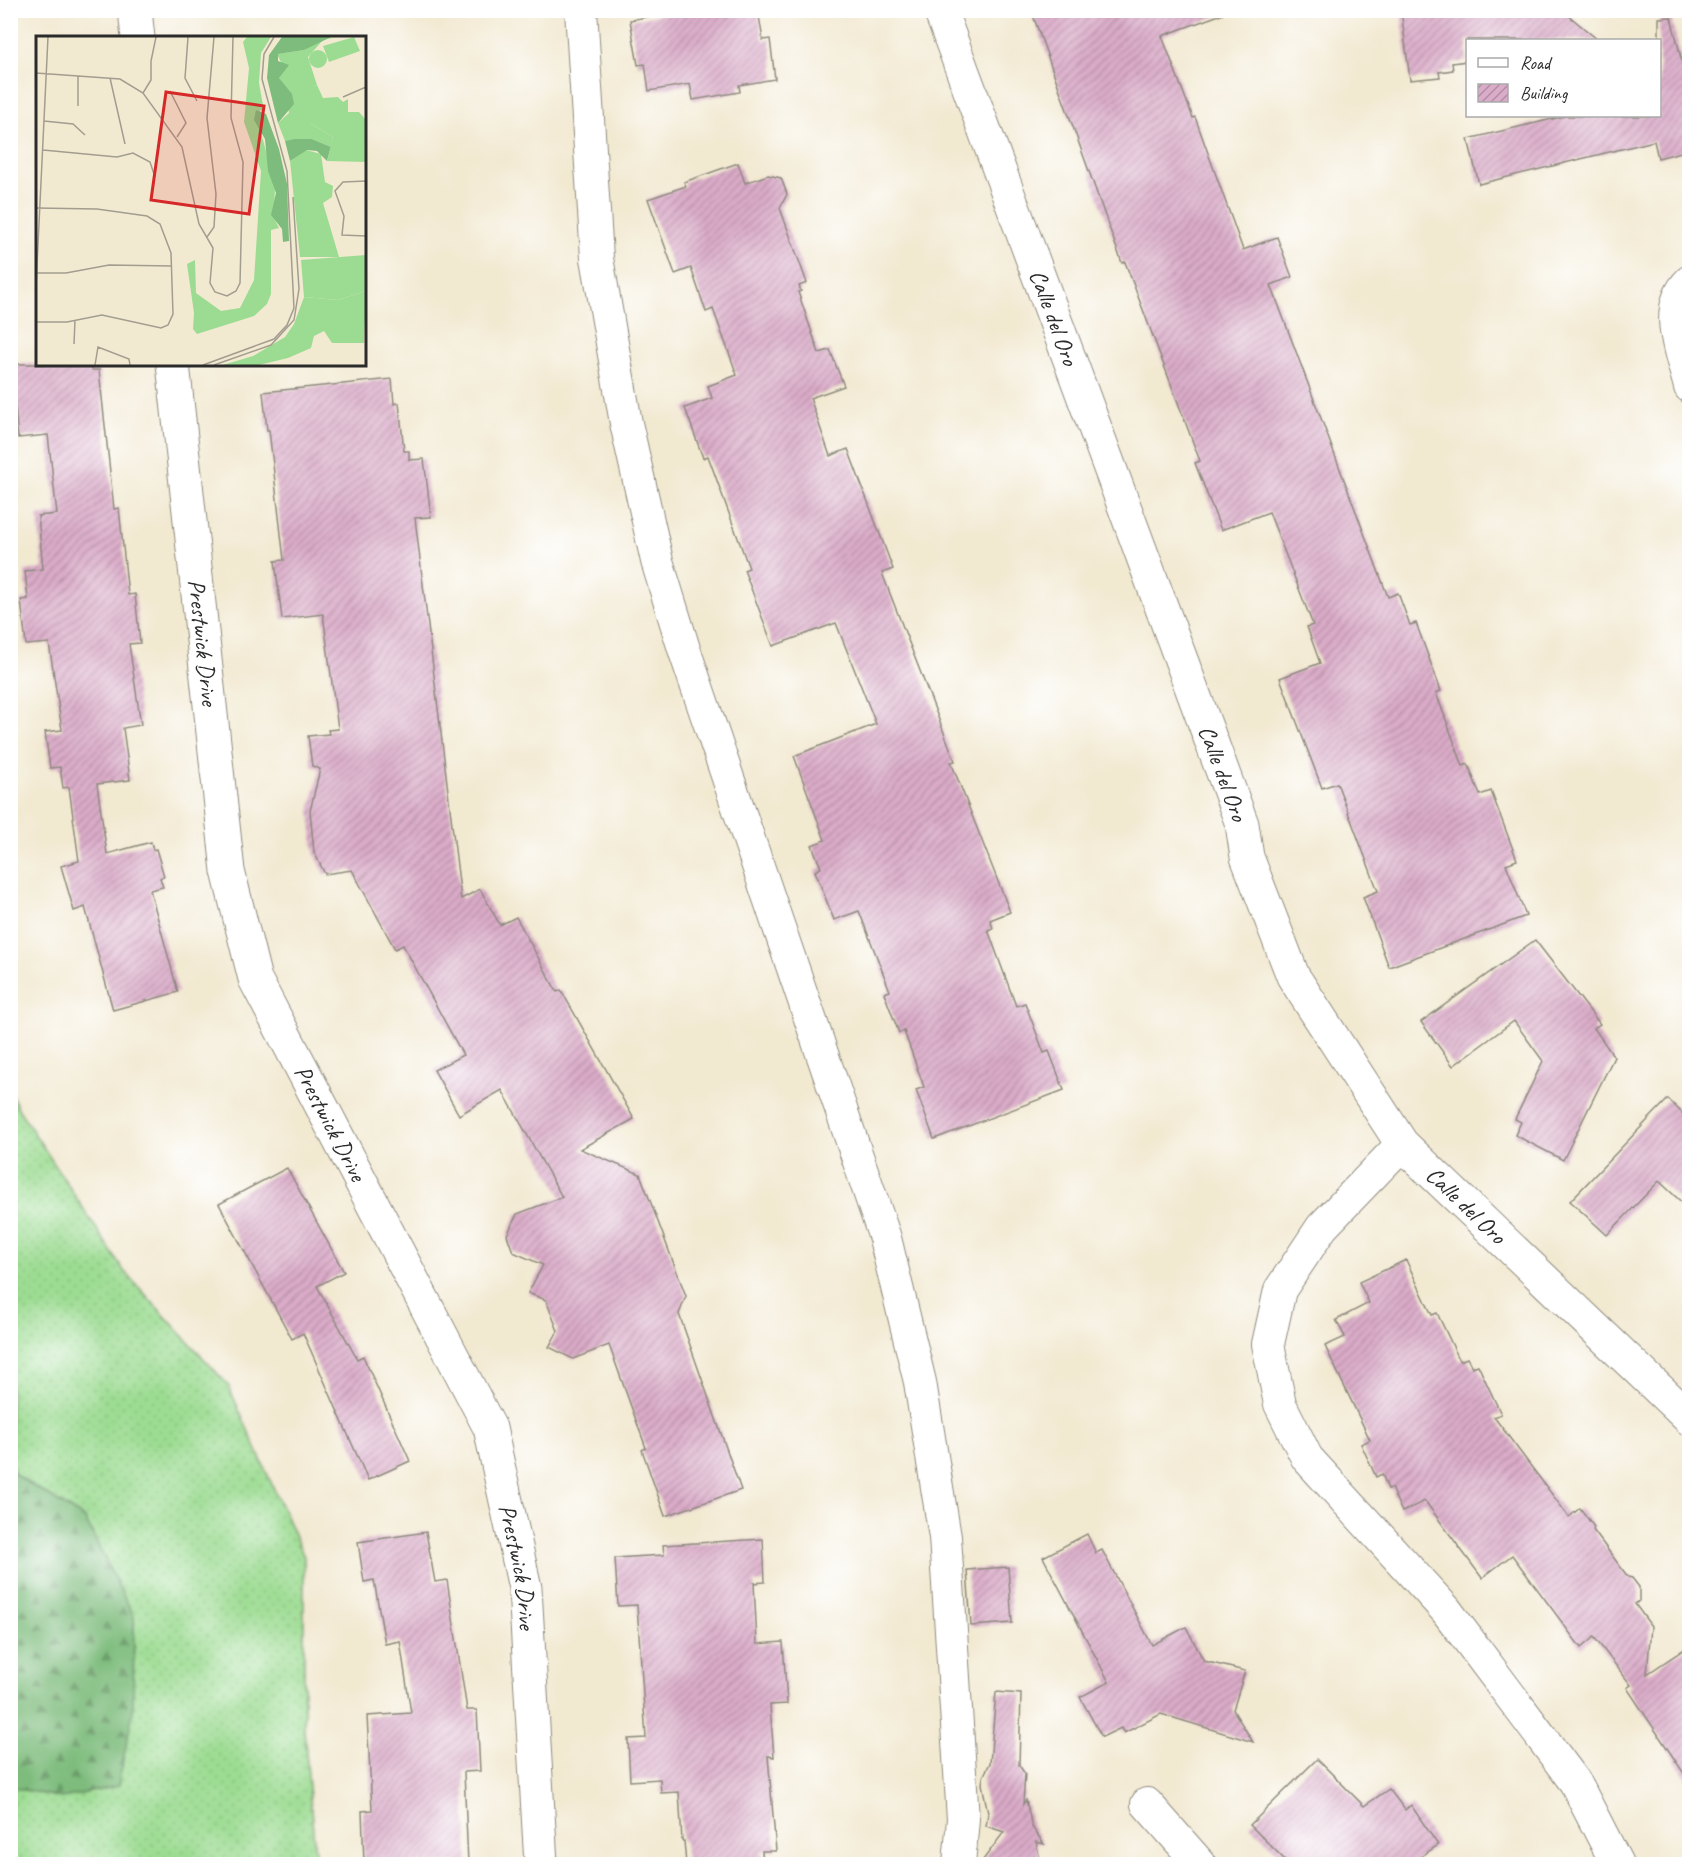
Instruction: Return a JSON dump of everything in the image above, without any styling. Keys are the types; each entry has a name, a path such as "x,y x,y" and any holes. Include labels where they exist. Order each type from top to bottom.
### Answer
{"street":[{"path":"135,10 138,36"},
{"path":"581,10 597,258 626,423 657,561 684,649 885,1238 920,1382 945,1537 963,1819 959,1864"},
{"name":"Calle del Oro","path":"940,10 1242,824 1247,857 1293,976 1402,1144 1689,1419"},
{"path":"1689,281 1684,286 1676,305 1674,325 1689,387"},
{"name":"Prestwick Drive","path":"173,366 228,871 255,979 490,1428 525,1588 541,1864"},
{"path":"1402,1144 1322,1227 1280,1290 1268,1344 1280,1404 1307,1458 1446,1610 1575,1782 1617,1864"},
{"path":"1147,1804 1200,1864"}],"green space":[{"path":"10,1091 19,1110 124,1271 228,1385 304,1557 304,1730 316,1864 11,1864 11,1787 62,1798 133,1699 134,1617 85,1519 16,1475 11,1467"},
{"path":"10,1467 16,1475 85,1519 134,1617 133,1711 118,1786 62,1798 11,1787"}],"building":[{"path":"684,10 758,10 763,40 770,39 775,79 739,85 740,92 693,100 690,84 649,91 645,64 638,65 630,20"},
{"path":"1031,10 1221,10 1222,14 1162,36 1193,118 1195,117 1243,250 1277,237 1292,277 1271,285 1388,597 1398,593 1410,625 1416,623 1441,691 1436,693 1463,766 1468,764 1480,795 1491,791 1517,860 1506,864 1526,916 1389,967 1363,897 1378,891 1337,783 1322,788 1280,678 1320,663 1307,627 1313,625 1269,512 1221,530 1195,463 1200,461 1125,262 1122,263"},
{"path":"1401,10 1562,10 1597,39 1466,39 1466,61 1452,63 1453,70 1439,72 1440,77 1410,80"},
{"path":"1671,17 1685,74 1689,73 1689,150 1658,158 1654,141 1479,184 1468,139 1561,117 1661,117 1659,18"},
{"path":"738,163 745,183 768,175 781,178 787,194 780,208 807,283 799,286 801,291 798,292 819,353 830,350 844,386 810,398 830,456 848,449 893,569 882,573 955,761 951,762 1010,912 990,920 993,928 988,930 1016,1006 1025,1003 1044,1053 1049,1051 1064,1090 934,1139 916,1090 924,1087 904,1031 899,1033 884,993 890,991 859,911 834,920 815,871 821,868 812,845 825,840 794,756 876,724 836,623 773,646 744,570 749,568 708,456 703,458 685,408 712,398 708,386 737,375 713,309 706,312 691,268 675,274 648,199 686,186 684,182"},
{"path":"11,364 92,366 92,370 99,370 114,509 119,508 128,595 135,594 140,643 129,644 141,725 123,728 130,780 97,784 107,854 151,842 153,850 156,849 164,876 160,878 163,887 150,890 178,992 113,1010 85,907 74,911 61,866 79,861 69,787 63,788 60,767 50,768 45,732 62,730 49,643 26,645 21,600 28,599 25,571 43,569 38,516 57,514 48,435 18,438"},
{"path":"392,379 394,404 399,403 404,451 409,451 409,460 424,459 431,517 415,518 461,899 480,889 500,925 516,917 557,992 561,990 634,1119 580,1149 640,1174 686,1296 679,1314 741,1490 665,1516 642,1450 646,1448 609,1345 573,1359 549,1347 558,1331 546,1300 528,1293 543,1265 513,1252 507,1235 517,1214 562,1197 502,1090 459,1115 434,1070 463,1055 403,945 395,949 352,870 325,874 314,852 310,811 320,769 312,766 308,736 329,734 328,730 338,729 323,614 282,619 275,561 284,560 263,392"},
{"path":"1535,940 1600,1024 1594,1028 1614,1057 1563,1160 1515,1135 1521,1122 1515,1119 1543,1061 1514,1021 1453,1066 1421,1022"},
{"path":"1668,1099 1689,1120 1689,1209 1659,1181 1607,1235 1570,1201"},
{"path":"287,1168 344,1272 317,1286 357,1359 363,1356 410,1461 368,1480 303,1333 292,1339 219,1204"},
{"path":"1406,1260 1432,1315 1437,1313 1460,1361 1467,1358 1472,1367 1478,1365 1501,1414 1494,1417 1569,1517 1580,1508 1594,1527 1593,1530 1628,1577 1632,1578 1639,1587 1639,1601 1635,1604 1651,1626 1647,1674 1689,1646 1689,1781 1627,1688 1631,1685 1594,1637 1581,1648 1512,1555 1482,1578 1425,1501 1402,1512 1382,1474 1376,1477 1361,1444 1370,1440 1325,1346 1345,1337 1336,1320 1369,1303 1359,1282"},
{"path":"426,1532 435,1582 447,1580 467,1710 477,1710 480,1771 464,1772 468,1863 364,1864 362,1811 372,1810 367,1716 411,1713 400,1641 385,1644 374,1580 364,1582 358,1542"},
{"path":"1087,1534 1096,1553 1102,1550 1152,1645 1186,1627 1204,1661 1245,1671 1233,1710 1253,1742 1161,1714 1124,1733 1121,1728 1102,1737 1080,1697 1109,1682 1043,1557"},
{"path":"763,1539 765,1582 754,1583 757,1644 783,1642 787,1704 770,1705 774,1757 768,1756 776,1851 762,1851 763,1864 686,1864 679,1792 661,1793 660,1779 630,1781 628,1739 646,1738 637,1605 618,1606 615,1558 664,1555 663,1545"},
{"path":"1008,1567 1012,1623 971,1626 967,1570"},
{"path":"996,1692 1021,1694 1019,1765 1025,1774 1023,1804 1026,1800 1032,1827 1044,1844 1036,1842 1041,1864 980,1864 1004,1832 986,1826 988,1813 982,1784 990,1763"},
{"path":"1317,1759 1364,1806 1389,1789 1405,1810 1411,1805 1438,1845 1410,1864 1289,1864 1250,1825"}]}
